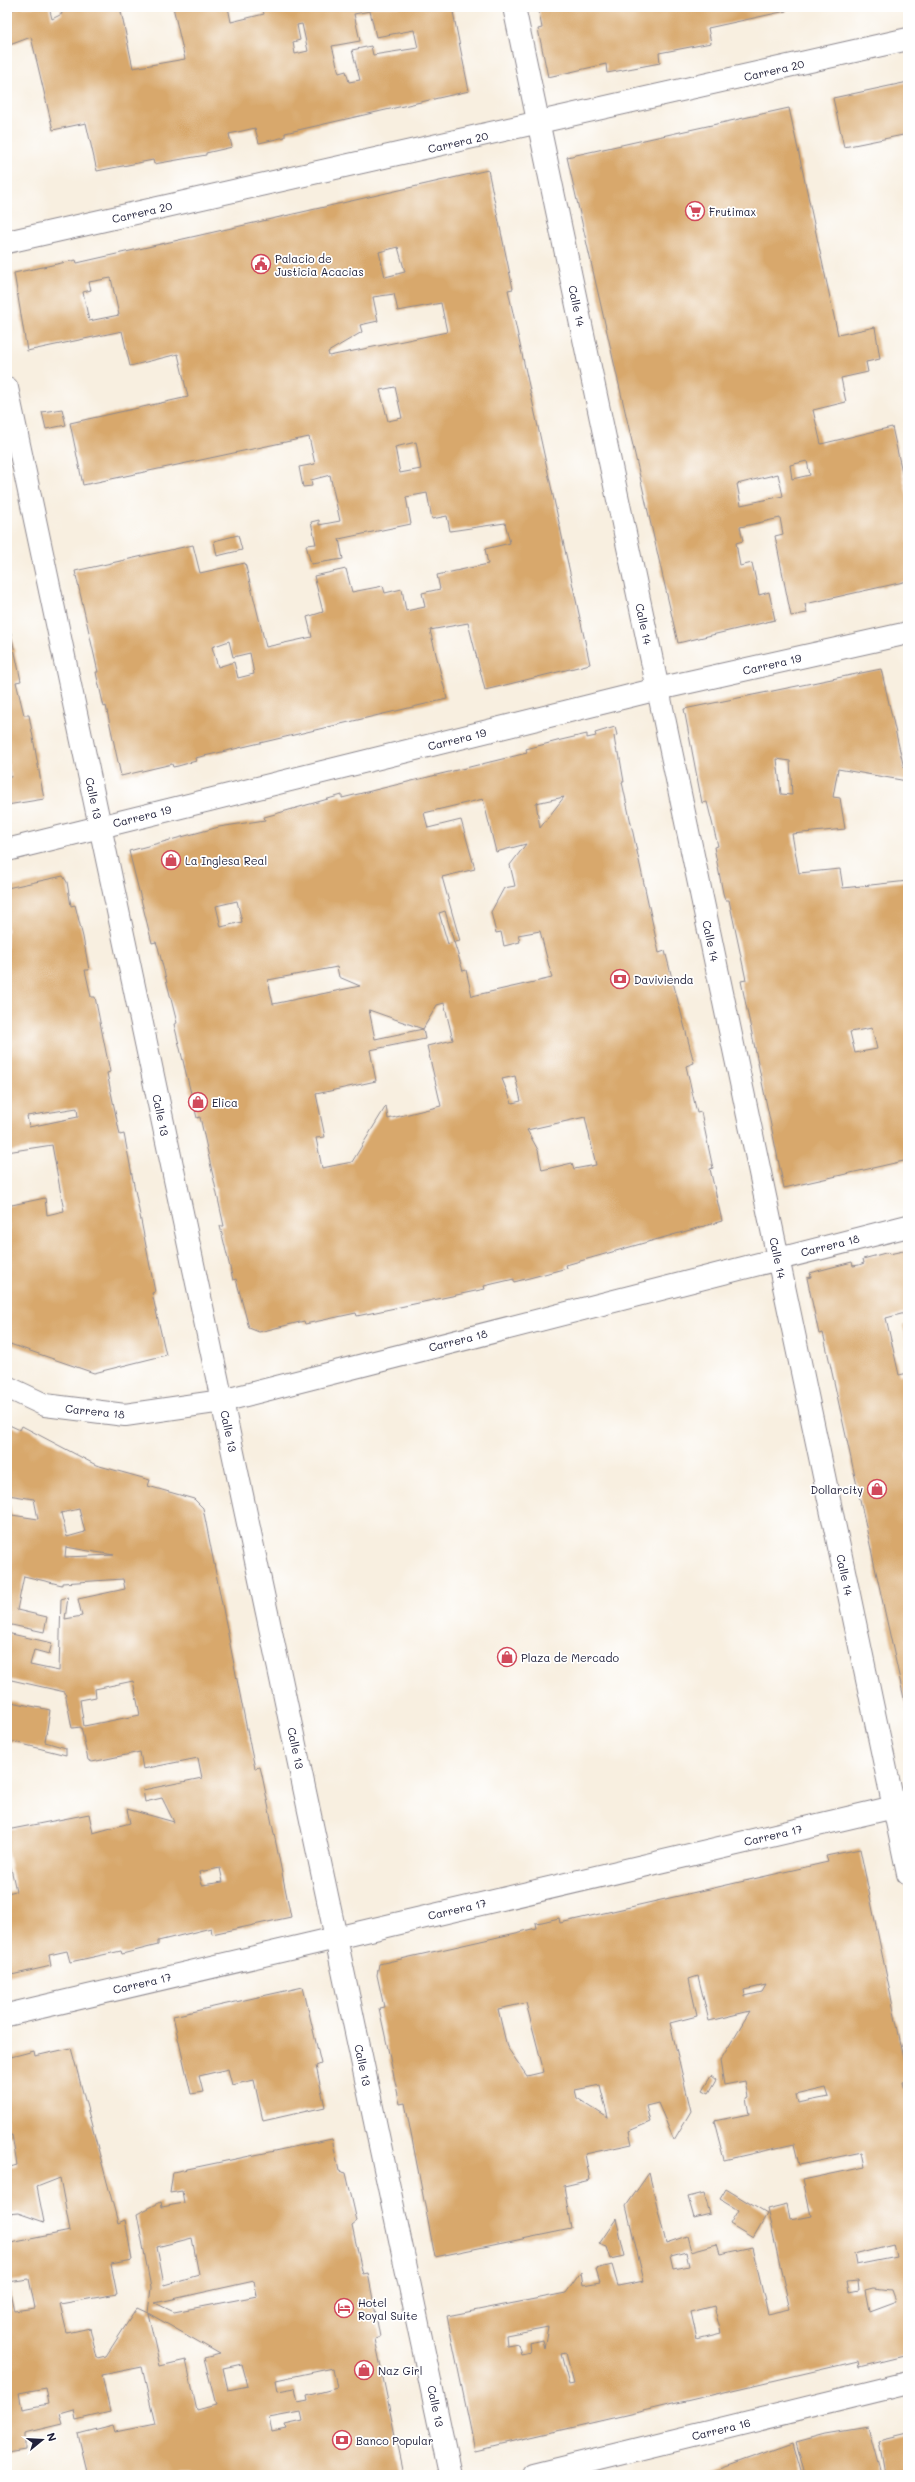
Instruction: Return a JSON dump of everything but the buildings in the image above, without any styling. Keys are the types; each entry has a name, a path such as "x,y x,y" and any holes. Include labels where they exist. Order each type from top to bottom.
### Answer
{"street":[{"name":"Calle 14","path":"514,7 778,1258 901,1805 908,1874"},
{"name":"Carrera 20","path":"7,242 538,124 908,39"},
{"name":"Calle 13","path":"7,388 450,2475"},
{"name":"Carrera 19","path":"7,850 658,690 908,634"},
{"name":"Carrera 18","path":"7,1387 44,1405 125,1415 222,1401 908,1226"},
{"name":"Carrera 17","path":"7,2015 901,1805"},
{"name":"Carrera 16","path":"533,2475 908,2383"}],"place":[{"name":"Frutimax","path":"695,211"},
{"name":"Palacio de Justicia Acacias","path":"261,264"},
{"name":"La Inglesa Real","path":"171,860"},
{"name":"Davivienda","path":"620,979"},
{"name":"Elica","path":"198,1102"},
{"name":"Dollarcity","path":"877,1489"},
{"name":"Plaza de Mercado","path":"507,1657"},
{"name":"Hotel Royal Suite","path":"344,2308"},
{"name":"Naz Girl","path":"364,2370"},
{"name":"Banco Popular","path":"342,2440"}]}
